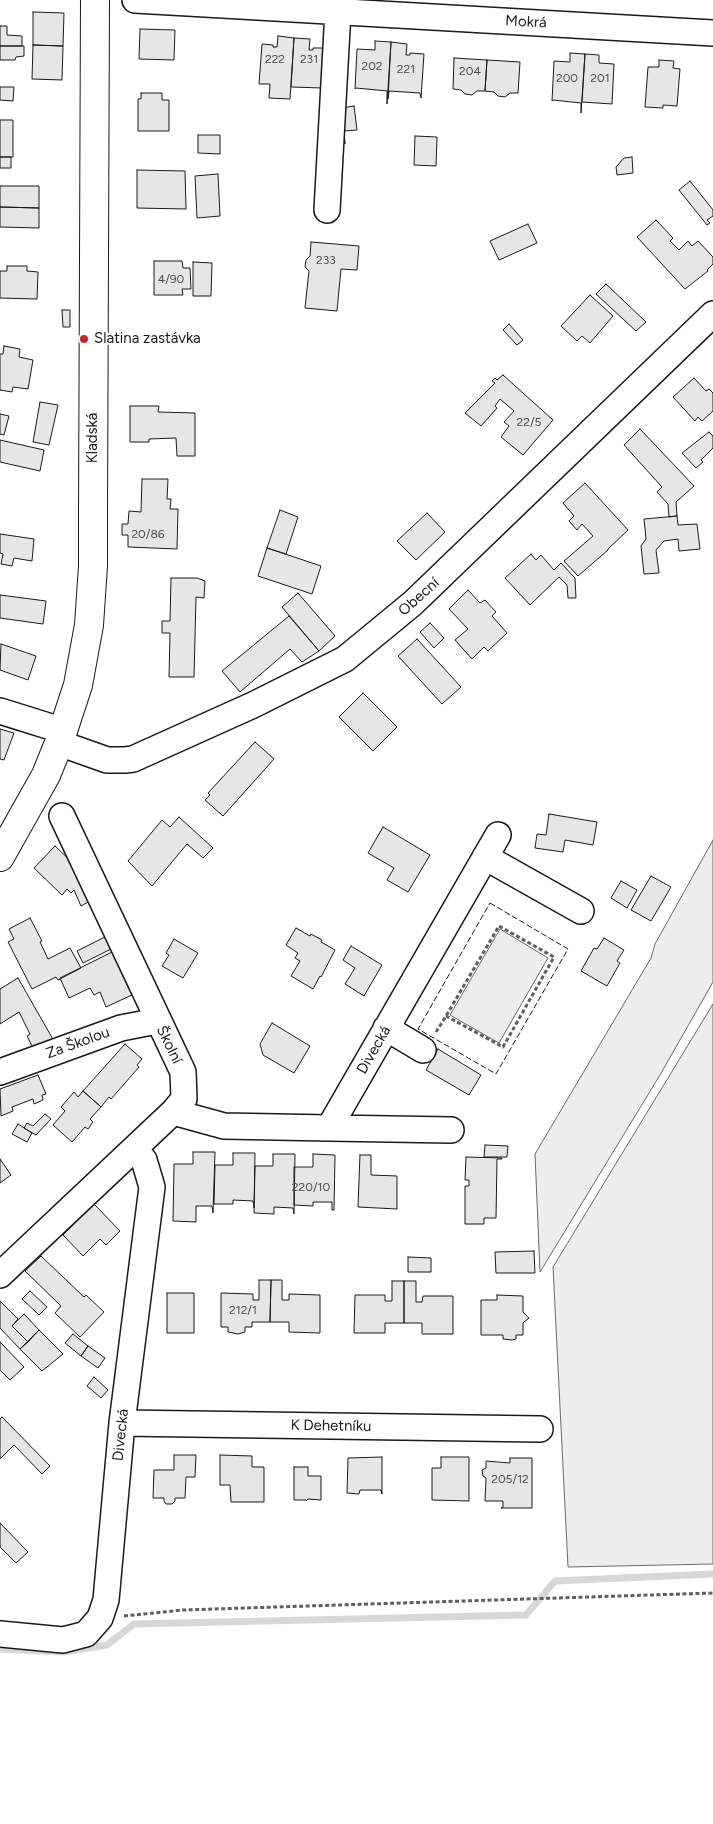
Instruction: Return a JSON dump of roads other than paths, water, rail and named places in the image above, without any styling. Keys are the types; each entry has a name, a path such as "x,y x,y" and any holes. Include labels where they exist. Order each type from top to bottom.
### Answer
{"main road":[{"name":"Kladská","path":"0,857 46,775 61,737 78,685 89,625 91,596 95,0"}],"street":[{"name":"Mokrá","path":"135,0 713,33"},
{"path":"327,210 338,11"},
{"name":"Obecní","path":"0,711 61,737 107,760 133,759 253,706 345,659 413,603 713,314"},
{"name":"Školní","path":"0,1275 173,1112 184,1099 182,1072 62,816"},
{"name":"Divecká","path":"329,1128 498,835"},
{"path":"485,857 581,910"},
{"name":"Za Školou","path":"0,1072 120,1028 157,1021"},
{"path":"386,1028 429,1043"},
{"path":"173,1112 224,1126 451,1130"},
{"name":"Divecká","path":"0,1634 63,1640 86,1634 100,1618 106,1600 122,1423 152,1187 144,1160 134,1149"},
{"name":"K Dehetníku","path":"122,1423 540,1429"}],"waterway":[{"path":"0,1649 63,1652 107,1645 134,1624 526,1615 555,1581 713,1574"}],"place":[{"name":"Slatina zastávka","path":"84,339"}]}
